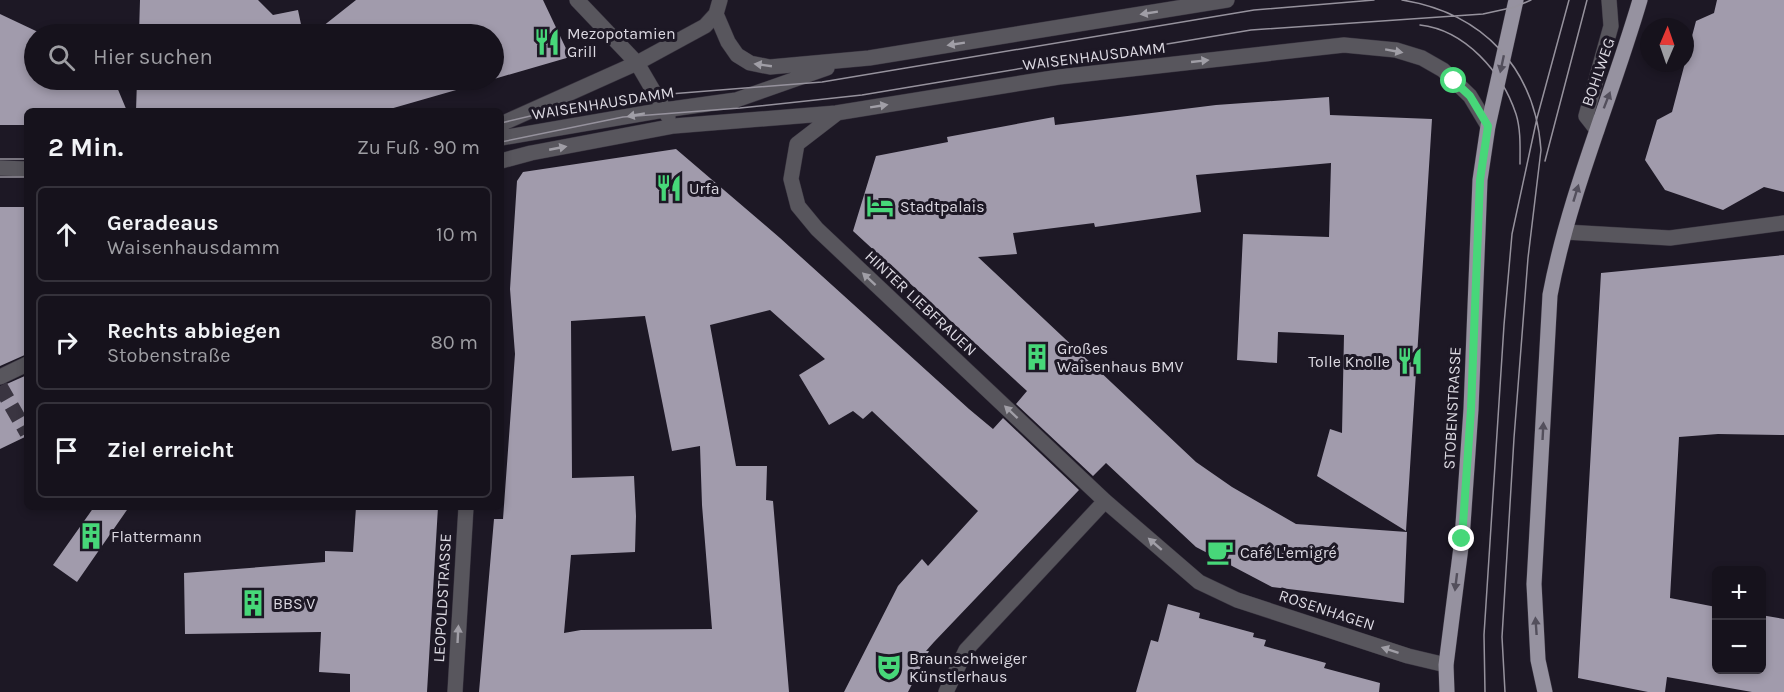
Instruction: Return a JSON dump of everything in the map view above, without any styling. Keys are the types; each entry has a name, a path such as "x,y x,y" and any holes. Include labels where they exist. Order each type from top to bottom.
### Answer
{"main road":[{"path":"1488,126 1516,0"},
{"name":"BOHLWEG","path":"1565,232 1588,155 1618,73 1640,0"},
{"name":"STOBENSTRASSE","path":"1447,692 1446,665 1462,539 1471,409 1480,180 1488,126"},
{"path":"1545,692 1538,660 1534,584 1550,295 1565,232"}],"street":[{"path":"578,0 637,63 674,126"},
{"name":"WAISENHAUSDAMM","path":"718,7 724,36 737,55 750,63 770,67 847,60 1227,0"},
{"path":"1597,130 1586,116 1611,27 1609,0"},
{"path":"504,123 637,63 705,26 718,7"},
{"name":"WAISENHAUSDAMM","path":"504,159 674,126 836,113 1059,77 1344,45 1396,50 1422,58 1443,70 1470,96 1488,126"},
{"name":"WAISENHAUSDAMM","path":"504,137 736,100 847,60"},
{"name":"HINTER LIEBFRAUEN","path":"836,113 797,144 791,179 798,206 817,229 1105,501 1199,582"},
{"path":"0,168 24,169"},
{"path":"1565,232 1670,238 1784,223"},
{"path":"0,378 24,366"},
{"path":"946,692 966,650 1105,501"},
{"name":"LEOPOLDSTRASSE","path":"455,692 466,510"},
{"name":"ROSENHAGEN","path":"1199,582 1237,600 1408,656 1446,665"}],"building":[{"path":"140,0 258,0 273,15 298,10 301,24 139,24"},
{"path":"356,0 543,0 570,57 504,76 504,24 326,24"},
{"path":"1717,0 1784,0 1784,192 1764,187 1723,210 1665,190 1645,160 1657,120 1672,112 1683,72 1694,72 1696,21 1714,13"},
{"path":"0,14 24,25 24,90 118,90 126,108 24,108 24,125 0,125"},
{"path":"137,90 456,90 393,108 136,108"},
{"path":"1329,97 1330,115 1432,119 1406,531 1317,476 1330,429 1342,433 1344,335 1278,332 1277,363 1237,360 1243,234 1329,237 1331,163 1196,175 1201,212 1095,227 1094,223 1013,233 1017,254 978,257 1196,462 1232,487 1296,524 1407,532 1404,603 1272,587 1196,547 1106,463 1093,476 1016,404 1027,391 853,231 876,156 948,142 947,137 1054,117 1055,125 1216,105"},
{"path":"676,149 780,238 969,409 993,429 1003,418 1079,490 926,651 929,651 908,692 844,692 898,586 922,559 928,566 978,511 872,411 863,419 853,411 829,425 799,375 825,359 770,310 710,325 736,466 767,466 766,500 773,501 789,692 479,692 494,519 503,519 504,510 515,354 510,289 517,181 523,172","holes":["645,316 672,451 700,446 702,505 712,629 581,630 564,633 571,555 635,552 636,516 634,476 572,478 571,321"]},
{"path":"0,207 24,207 24,355 0,366"},
{"path":"1784,255 1784,435 1718,434 1679,437 1670,598 1712,606 1712,674 1766,674 1766,616 1784,619 1784,692 1752,692 1667,677 1665,692 1648,692 1578,678 1601,273"},
{"path":"24,376 24,437 0,449 0,387"},
{"name":"Flattermann","path":"92,510 127,510 77,582 53,565"},
{"path":"356,510 438,510 427,692 350,692 350,674 319,672 321,632 185,634 184,573 325,562 325,551 353,552"},
{"path":"1168,604 1200,613 1199,618 1254,633 1253,637 1266,640 1264,646 1326,663 1324,668 1380,683 1379,692 1136,692 1151,640 1158,642"}],"tunnel":[{"path":"0,386 24,428"}],"tram line":[{"path":"504,122 556,110 657,95 822,82 1254,10 1374,0"},
{"path":"1402,0 1431,7 1457,17 1500,49 1516,70 1528,94 1537,121 1541,150 1528,258 1502,637 1505,692"},
{"path":"504,141 623,117 862,95 1251,30 1483,14 1515,7 1531,0"},
{"path":"1485,692 1484,635 1512,234 1537,118 1569,0"},
{"path":"1545,161 1587,0"},
{"path":"1420,25 1452,35 1480,56 1491,69 1510,98 1518,120 1520,164"},
{"path":"0,159 24,159"},
{"path":"0,177 24,177"}],"place":[{"name":"Mezopotamien Grill","path":"547,42"},
{"name":"Urfa","path":"669,188"},
{"name":"Stadtpalais","path":"880,206"},
{"name":"Großes Waisenhaus BMV","path":"1037,357"},
{"name":"Tolle Knolle","path":"1410,361"},
{"name":"Flattermann","path":"91,536"},
{"name":"Café L'emigré","path":"1220,552"},
{"name":"BBS V","path":"253,603"},
{"name":"Braunschweiger Künstlerhaus","path":"889,667"}],"route":[{"path":"1454,81 1470,96 1488,126 1480,180 1471,409 1462,539"}]}
